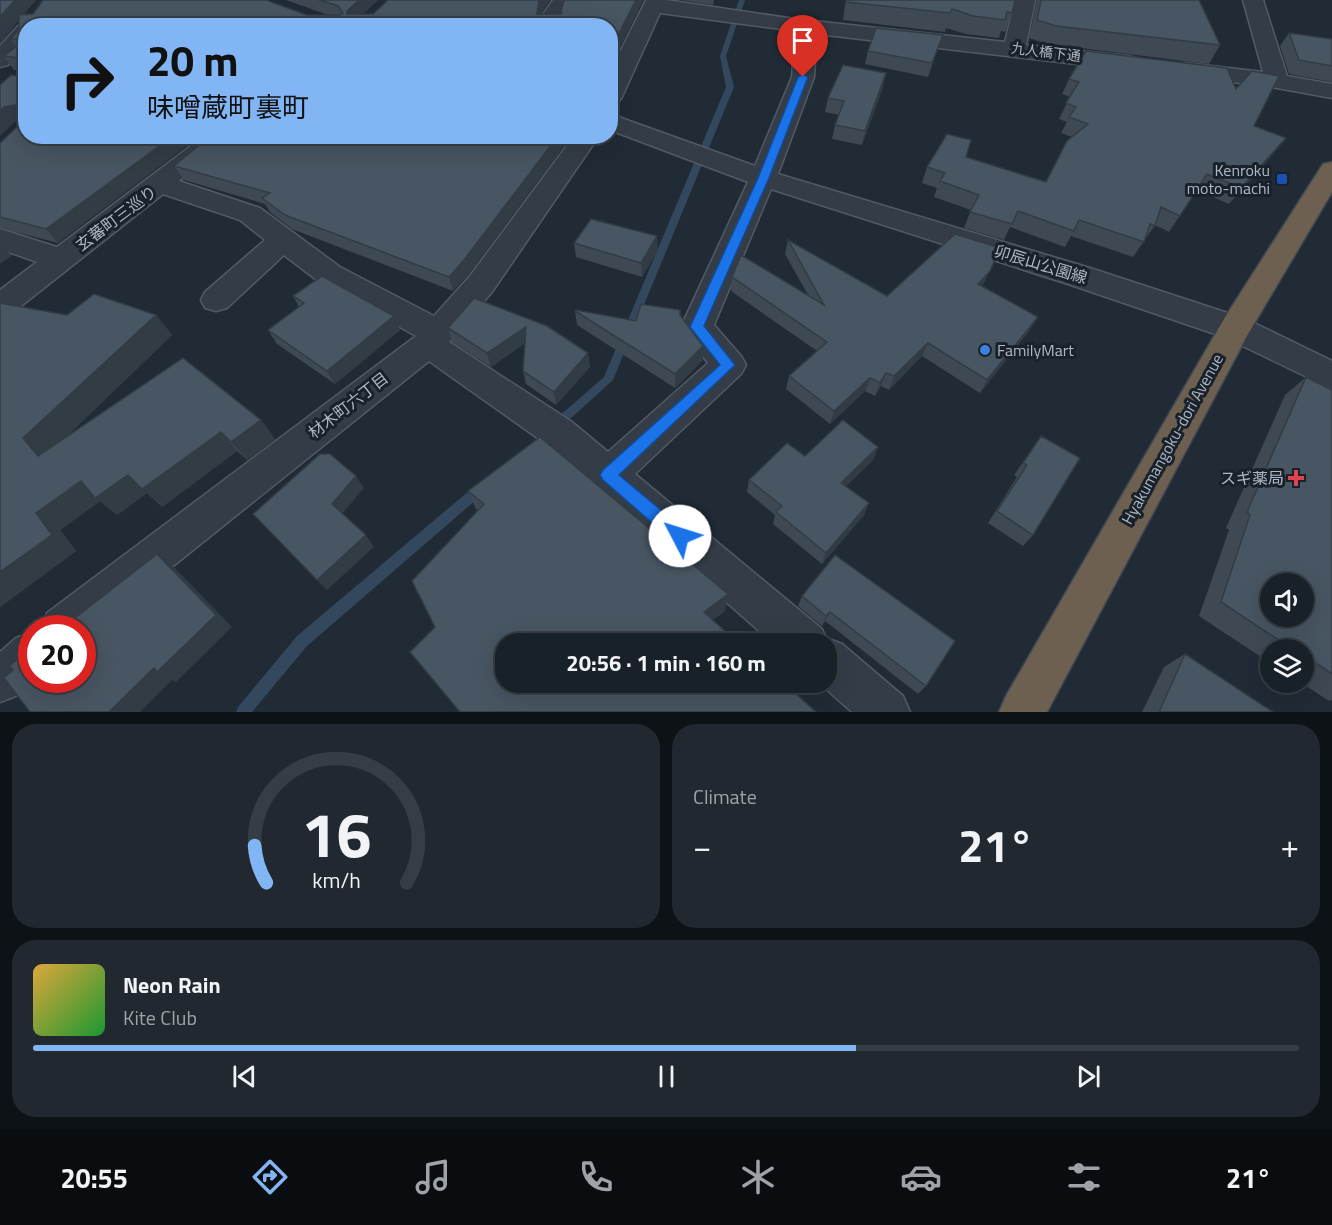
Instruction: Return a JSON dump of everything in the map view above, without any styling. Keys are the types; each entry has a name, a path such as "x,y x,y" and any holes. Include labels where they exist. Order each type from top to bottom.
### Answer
{"highway":[{"name":"Hyakumangoku-dori Avenue","path":"1022,712 1234,328 1332,170"}],"street":[{"path":"552,18 562,0"},
{"path":"1014,48 1024,0"},
{"path":"1253,0 1277,81"},
{"path":"618,80 655,3"},
{"name":"九人橋下通","path":"655,3 739,17 797,16 1014,48 1277,81 1332,91"},
{"path":"608,475 729,365 697,327 763,178 803,77 806,33 797,16"},
{"path":"3,72 18,45"},
{"name":"卯辰山公園線","path":"618,124 763,178 1080,276 1234,328 1332,376"},
{"name":"玄蕃町三巡り","path":"0,239 62,259 211,144"},
{"name":"材木町六丁目","path":"80,615 433,338 481,284 581,144"},
{"path":"160,184 250,214 329,274 433,338 551,428 794,633"},
{"path":"216,300 284,239"},
{"path":"0,306 62,259"},
{"path":"0,680 18,665"},
{"path":"837,669 887,712"}],"building":[{"path":"0,0 15,0 0,17"},
{"path":"43,0 266,0 307,15 340,15 343,13 338,6 319,0 359,0 347,11 347,14 373,14 388,0 539,0 537,14 561,14 565,0 636,0 618,35 618,18 19,18 19,15 33,14"},
{"path":"846,0 1015,0 1012,13 1007,12 1005,20 973,16 952,9 950,13 846,2"},
{"path":"1041,0 1199,0 1220,45 1056,26 1037,20"},
{"path":"876,28 943,35 932,63 868,51"},
{"path":"18,30 18,39 11,39"},
{"path":"1289,33 1332,39 1332,66 1299,60"},
{"path":"18,45 18,58 4,56"},
{"path":"1086,51 1227,68 1236,89 1252,71 1279,76 1254,126 1286,138 1241,188 1207,174 1180,216 1161,207 1155,226 1150,224 1144,242 1079,220 1074,231 1018,211 1012,224 970,212 979,195 940,181 945,173 927,167 947,134 971,140 966,157 1046,182 1067,141 1088,124 1069,117 1076,107 1066,103 1079,82 1069,79"},
{"path":"843,65 886,73 865,131 835,125 844,101 828,98"},
{"path":"18,69 18,119 16,105 4,107 0,111 0,85 11,75 17,76"},
{"path":"18,126 18,144 162,144 46,229 0,217 0,143"},
{"path":"200,144 552,144 449,277 285,215 262,198 270,193 174,166"},
{"path":"591,219 657,236 641,263 574,243"},
{"path":"955,234 1000,248 990,271 978,284 1038,317 987,380 928,343 894,376 886,373 880,383 870,378 834,411 789,376 827,342 732,277 741,255 824,305 788,240 887,296"},
{"path":"322,276 394,316 327,371 268,330 304,303 293,296"},
{"path":"94,294 156,315 23,438 38,456 183,358 261,420 231,442 221,432 142,489 128,475 95,498 81,481 36,513 52,535 0,572 0,303 67,315"},
{"path":"474,298 547,326 588,353 554,392 523,371 526,327 487,353 448,328"},
{"path":"641,304 680,310 680,315 703,346 675,374 575,311 636,321"},
{"path":"1306,377 1332,390 1332,674 1314,662 1314,639 1277,639 1221,602 1250,515 1247,512"},
{"path":"843,420 878,447 841,483 869,503 826,553 776,512 782,506 749,480 787,443 805,456"},
{"path":"1041,436 1080,458 1033,535 997,511 1027,465 1023,463"},
{"path":"540,437 728,594 704,612 727,633 495,633 495,693 795,693 816,712 460,712 410,652 435,627 412,581 484,504 468,491"},
{"path":"320,454 330,454 356,476 332,504 366,535 317,580 253,514"},
{"path":"157,554 216,615 157,672 154,668 109,712 30,712 4,678 13,670 9,666 18,659 18,693 96,693 96,615 79,615"},
{"path":"835,555 955,641 926,686 830,612 826,616 802,596"},
{"path":"1185,654 1273,712 1159,712"}],"waterway":[{"path":"554,427 608,380 730,87 723,56 742,0"},
{"path":"243,712 302,641 480,489"}],"place":[{"name":"Kenroku moto-machi","path":"1282,179"},
{"name":"FamilyMart","path":"985,350"},
{"name":"スギ薬局","path":"1296,478"}],"route":[{"path":"680,536 608,475 729,365 697,327 763,178 803,77"}]}
